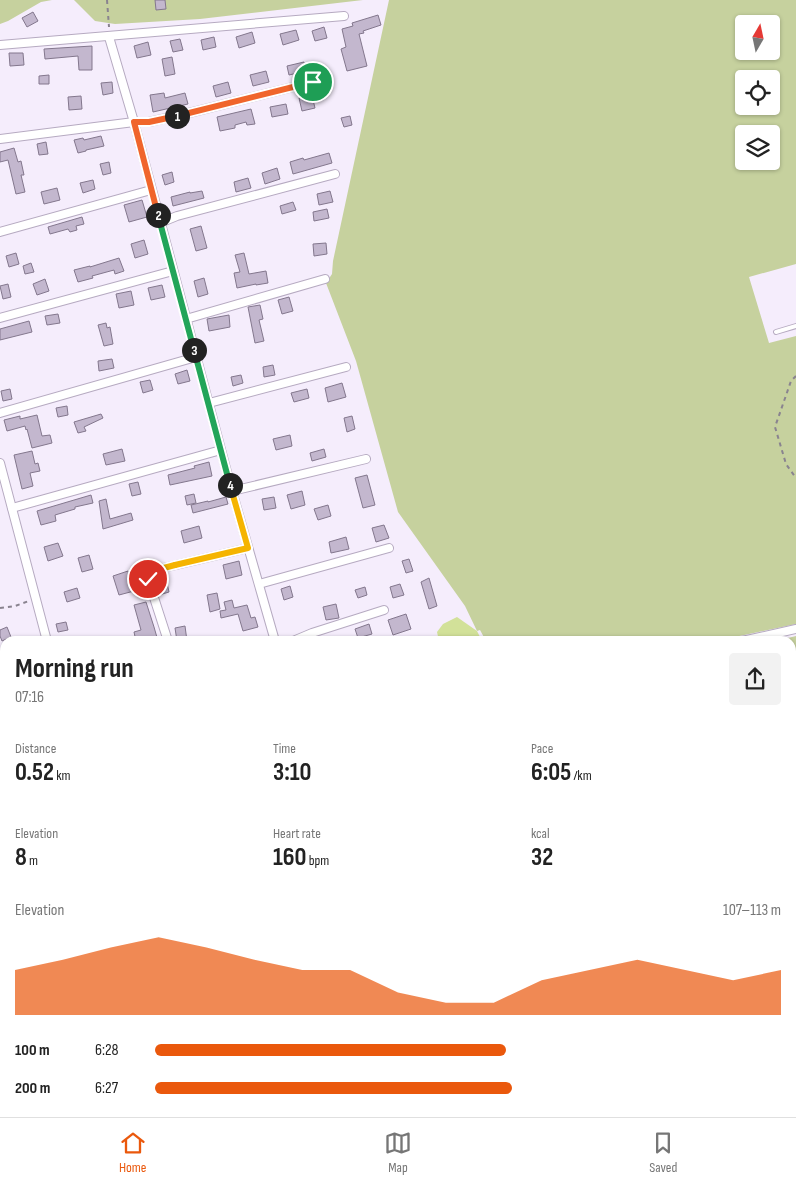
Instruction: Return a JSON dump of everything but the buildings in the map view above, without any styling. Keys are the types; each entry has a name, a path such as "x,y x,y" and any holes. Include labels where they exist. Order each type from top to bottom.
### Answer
{"street":[{"path":"0,45 344,16"},
{"path":"109,37 134,122 220,450 273,636"},
{"path":"0,139 134,122 149,122 313,82"},
{"path":"160,223 177,216 335,174"},
{"path":"0,232 151,190"},
{"path":"0,318 173,271"},
{"path":"186,319 325,279"},
{"path":"0,413 196,357"},
{"path":"209,404 346,367"},
{"path":"12,508 220,450"},
{"path":"232,491 366,459"},
{"path":"0,463 46,636"},
{"path":"166,636 148,579 149,574 160,569 248,548"},
{"path":"259,584 389,548"},
{"path":"305,636 384,610"},
{"path":"764,636 796,629"}],"lane":[{"path":"776,332 796,326"}],"path":[{"path":"107,0 109,37"},
{"path":"796,376 791,381 775,427 786,464 796,478"},
{"path":"0,608 30,601 34,596"}],"shaded area":[{"path":"0,0 52,0 41,2 0,24"},
{"path":"74,0 363,0 200,19 115,24 95,21"},
{"path":"389,0 796,0 796,264 749,277 769,343 796,336 796,624 740,636 483,636 480,630 477,631 465,606 398,512 356,361 326,283 332,274 333,261"},
{"path":"457,617 477,631 480,636 438,636 437,632 443,624"}],"route":[{"path":"148,579 149,574 160,569 248,548 220,450 134,122 149,122 194,112 313,82"}]}
